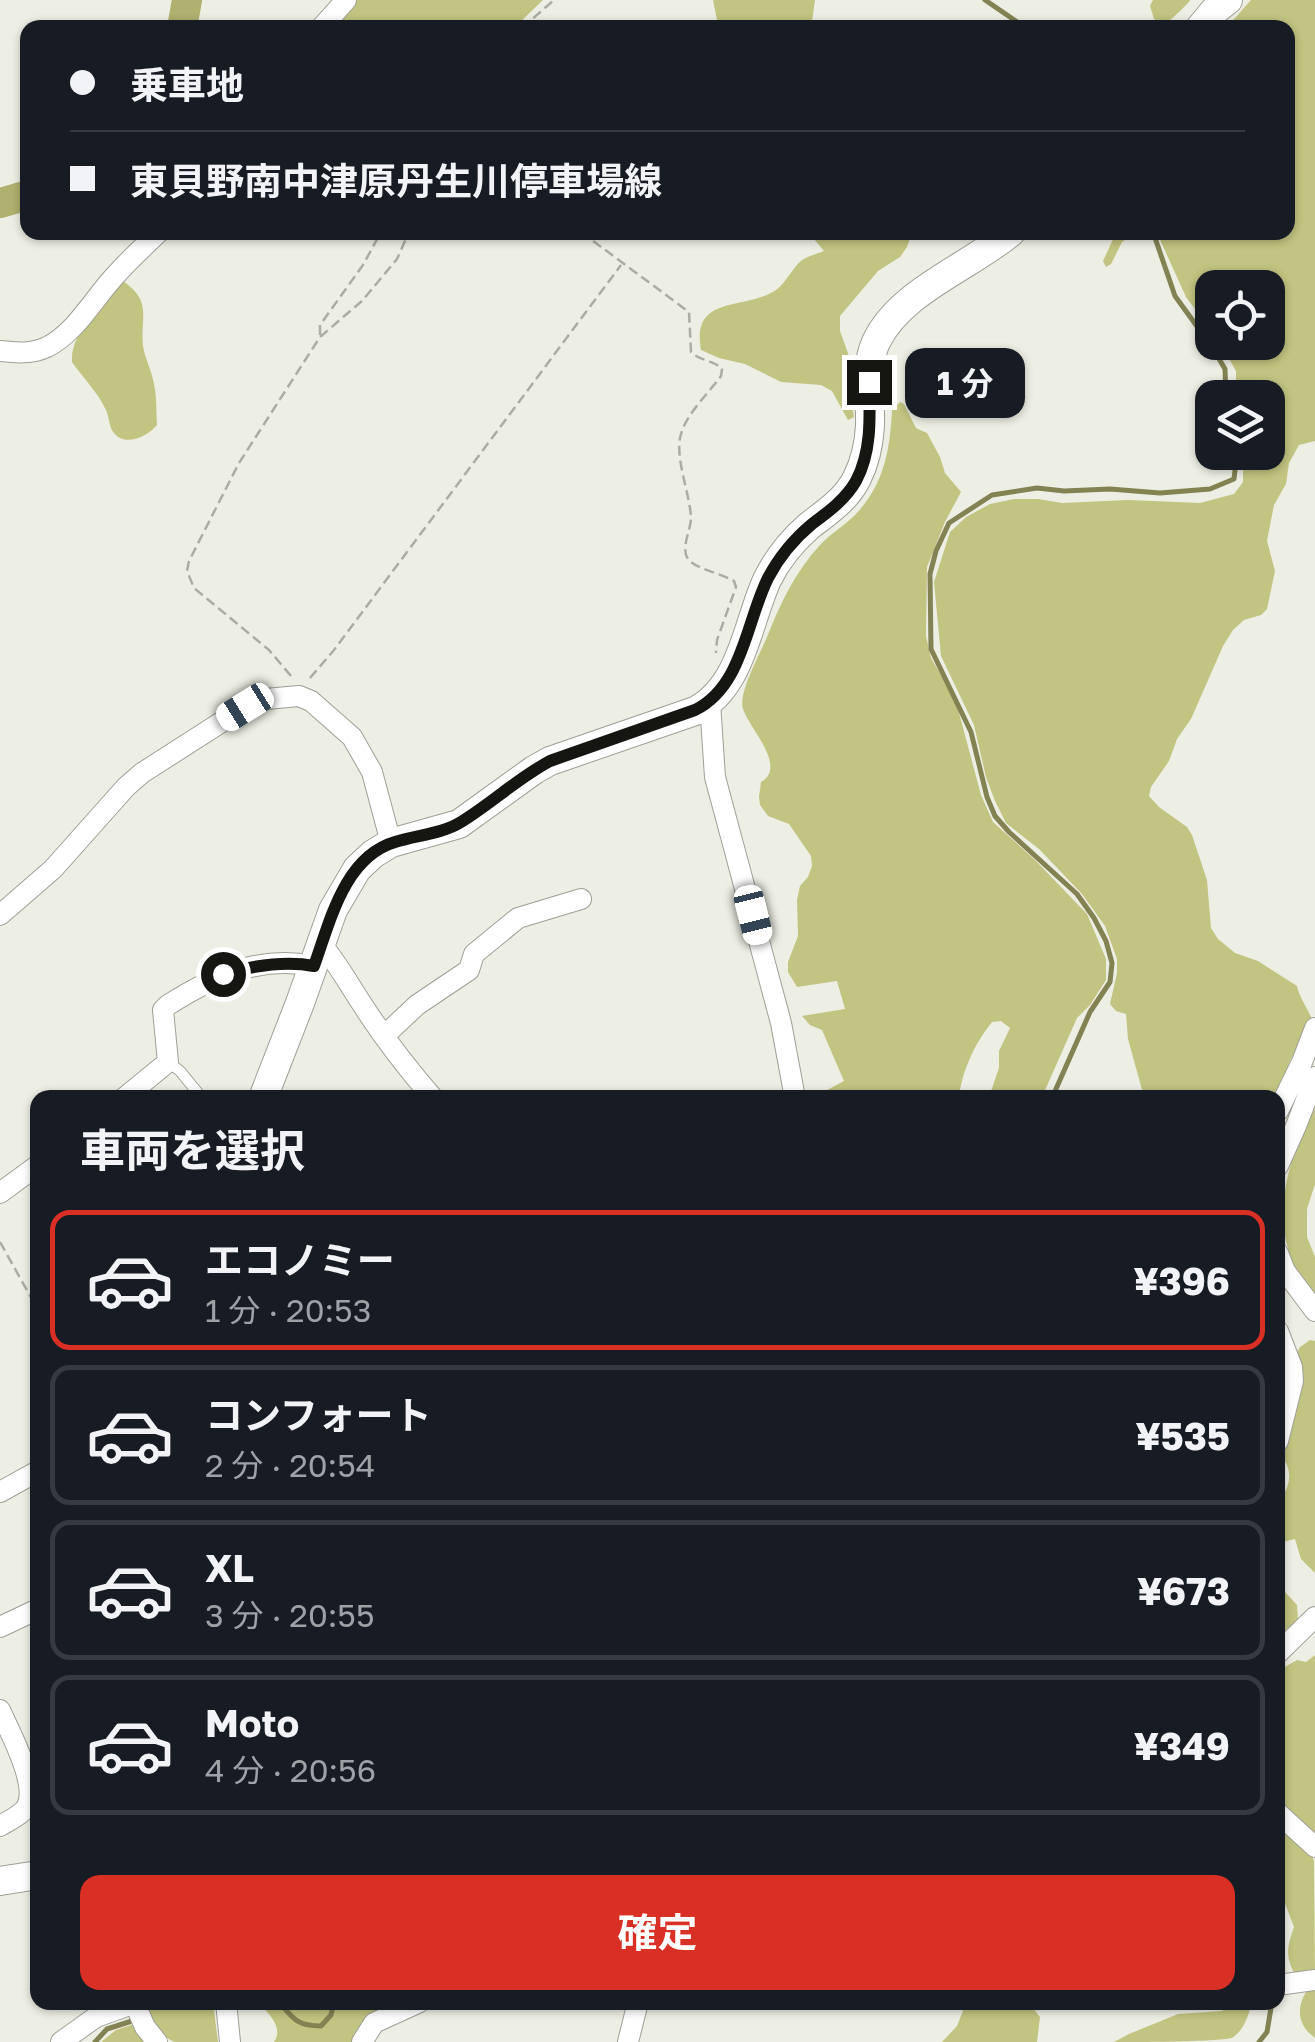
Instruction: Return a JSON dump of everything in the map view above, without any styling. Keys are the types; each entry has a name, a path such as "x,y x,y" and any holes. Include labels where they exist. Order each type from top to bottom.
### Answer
{"main road":[{"path":"266,1090 333,910 357,869 373,854 391,843 459,824 550,761 710,703 732,675 766,581 776,564 790,544 832,509 857,478 867,448 870,360 876,341 907,304 999,240"},
{"path":"0,1882 30,1876"}],"street":[{"path":"329,20 346,0"},
{"path":"0,351 29,352 56,342 150,240"},
{"path":"0,915 52,869 142,773 256,702 299,696 320,708 352,738 367,760 391,843"},
{"path":"710,703 715,778 781,1023 794,1090"},
{"path":"384,1036 417,1005 469,970 474,954 518,918 581,898"},
{"path":"134,1090 168,1062 162,1018 168,1005 205,982 234,971 318,956 340,966 384,1036 426,1090"},
{"path":"1285,1097 1315,1028"},
{"path":"1285,1150 1315,1078"},
{"path":"0,1193 30,1171"},
{"path":"1285,1267 1315,1311"},
{"path":"1285,1349 1293,1381 1285,1413"},
{"path":"0,1492 30,1475"},
{"path":"0,1627 30,1613"},
{"path":"1285,1646 1315,1617"},
{"path":"0,1713 21,1755 30,1791"},
{"path":"0,1826 30,1805"},
{"path":"1285,1819 1315,1847"},
{"path":"61,2042 96,2017 115,2010"},
{"path":"137,2010 157,2042"},
{"path":"227,2010 230,2042"},
{"path":"362,2042 374,2023 402,2010"},
{"path":"628,2042 636,2010"}],"lane":[{"path":"168,1062 196,1090"}],"path":[{"path":"531,20 554,0"},
{"path":"320,337 320,325 377,240"},
{"path":"299,696 294,681 269,650 194,588 187,571 189,562 239,464 320,337 362,301 397,259 405,240"},
{"path":"592,240 689,312 691,352 722,370 688,420 679,445 691,523 687,556 691,562 734,581 736,588 715,656"},
{"path":"299,696 622,263"},
{"path":"0,1242 30,1296"}],"green space":[{"path":"353,0 543,0 522,20 336,20"},
{"path":"713,0 815,0 812,20 717,20"},
{"path":"1153,0 1190,0 1170,20 1155,20 1150,6"},
{"path":"1251,0 1315,0 1315,441 1299,445 1274,505 1267,541 1275,571 1267,609 1233,630 1149,796 1192,835 1207,880 1211,928 1218,939 1235,953 1258,961 1297,986 1313,1024 1291,1059 1289,1078 1282,1090 1142,1090 1128,1039 1126,1014 1110,1004 1117,959 1105,926 1082,894 1039,849 1006,823 995,801 974,725 941,656 934,582 950,532 966,517 990,504 1014,499 1200,503 1234,494 1243,482 1243,470 1285,470 1285,380 1236,380 1230,360 1285,360 1285,270 1195,270 1195,309 1160,240 1295,240 1295,20 1233,20"},
{"path":"815,240 910,240 900,257 878,271 840,316 840,331 849,356 854,417 848,420 832,391 821,385 781,382 745,364 701,350 700,332 712,312 776,290 802,260 824,251"},
{"path":"1113,240 1125,240 1111,264 1106,267 1103,261"},
{"path":"123,281 142,303 143,346 156,399 157,425 131,440 112,431 102,403 72,362 83,329"},
{"path":"900,402 904,404 916,428 927,433 945,473 961,492 927,567 926,636 931,658 958,709 981,795 993,822 1087,914 1106,959 1106,980 1077,1018 1045,1090 991,1090 999,1068 999,1051 1010,1028 1001,1021 992,1022 975,1048 960,1090 827,1090 844,1081 822,1030 802,1016 845,1009 837,981 797,987 788,972 798,936 797,900 812,866 811,856 789,824 768,816 760,805 761,782 768,775 769,757 742,702 777,612 796,577 820,545 855,515 873,492 887,453 892,410"},
{"path":"1315,1093 1315,1184 1307,1209 1307,1237 1315,1257 1315,1299 1298,1273 1285,1229 1285,1193"},
{"path":"1315,1341 1315,1573 1301,1559 1295,1539 1285,1541 1285,1491 1289,1476 1285,1422 1295,1356 1300,1347"},
{"path":"1285,1592 1297,1605 1298,1621 1285,1630"},
{"path":"1315,1655 1315,1839 1285,1812 1285,1667 1297,1660 1306,1662"},
{"path":"1285,1826 1307,1845 1314,1861 1315,1975 1295,1975 1288,1957 1294,1927 1285,1903"},
{"path":"1309,1987 1315,1987 1315,2038 1304,2027 1300,2014"},
{"path":"147,2010 214,2010 218,2042 175,2042 164,2036"},
{"path":"265,2010 398,2010 355,2042 274,2042 277,2031"},
{"path":"963,2010 1034,2010 1040,2017 1037,2042 942,2042 957,2026"},
{"path":"1249,2010 1245,2023 1232,2038 1114,2042 1178,2014"},
{"path":"137,2023 151,2042 101,2042 116,2030"}],"waterway":[{"path":"183,20 187,0"},
{"path":"985,0 1014,20"},
{"path":"0,203 20,197"},
{"path":"1156,240 1175,296 1212,347 1225,369 1225,380"},
{"path":"1056,1090 1090,1012 1110,982 1112,963 1106,941 1077,894 995,816 971,732 931,649 930,574 936,551 949,523 992,495 1037,488 1160,493 1210,489 1234,479 1235,470"},
{"path":"286,2010 297,2021 321,2026 332,2010"},
{"path":"1259,2042 1267,2032 1271,2010"},
{"path":"95,2042 107,2029 135,2020"}],"route":[{"path":"223,974 288,963 314,966 333,910 357,869 373,854 391,843 459,824 550,761 710,703 732,675 766,581 776,564 790,544 832,509 857,478 870,426 869,382"}]}
